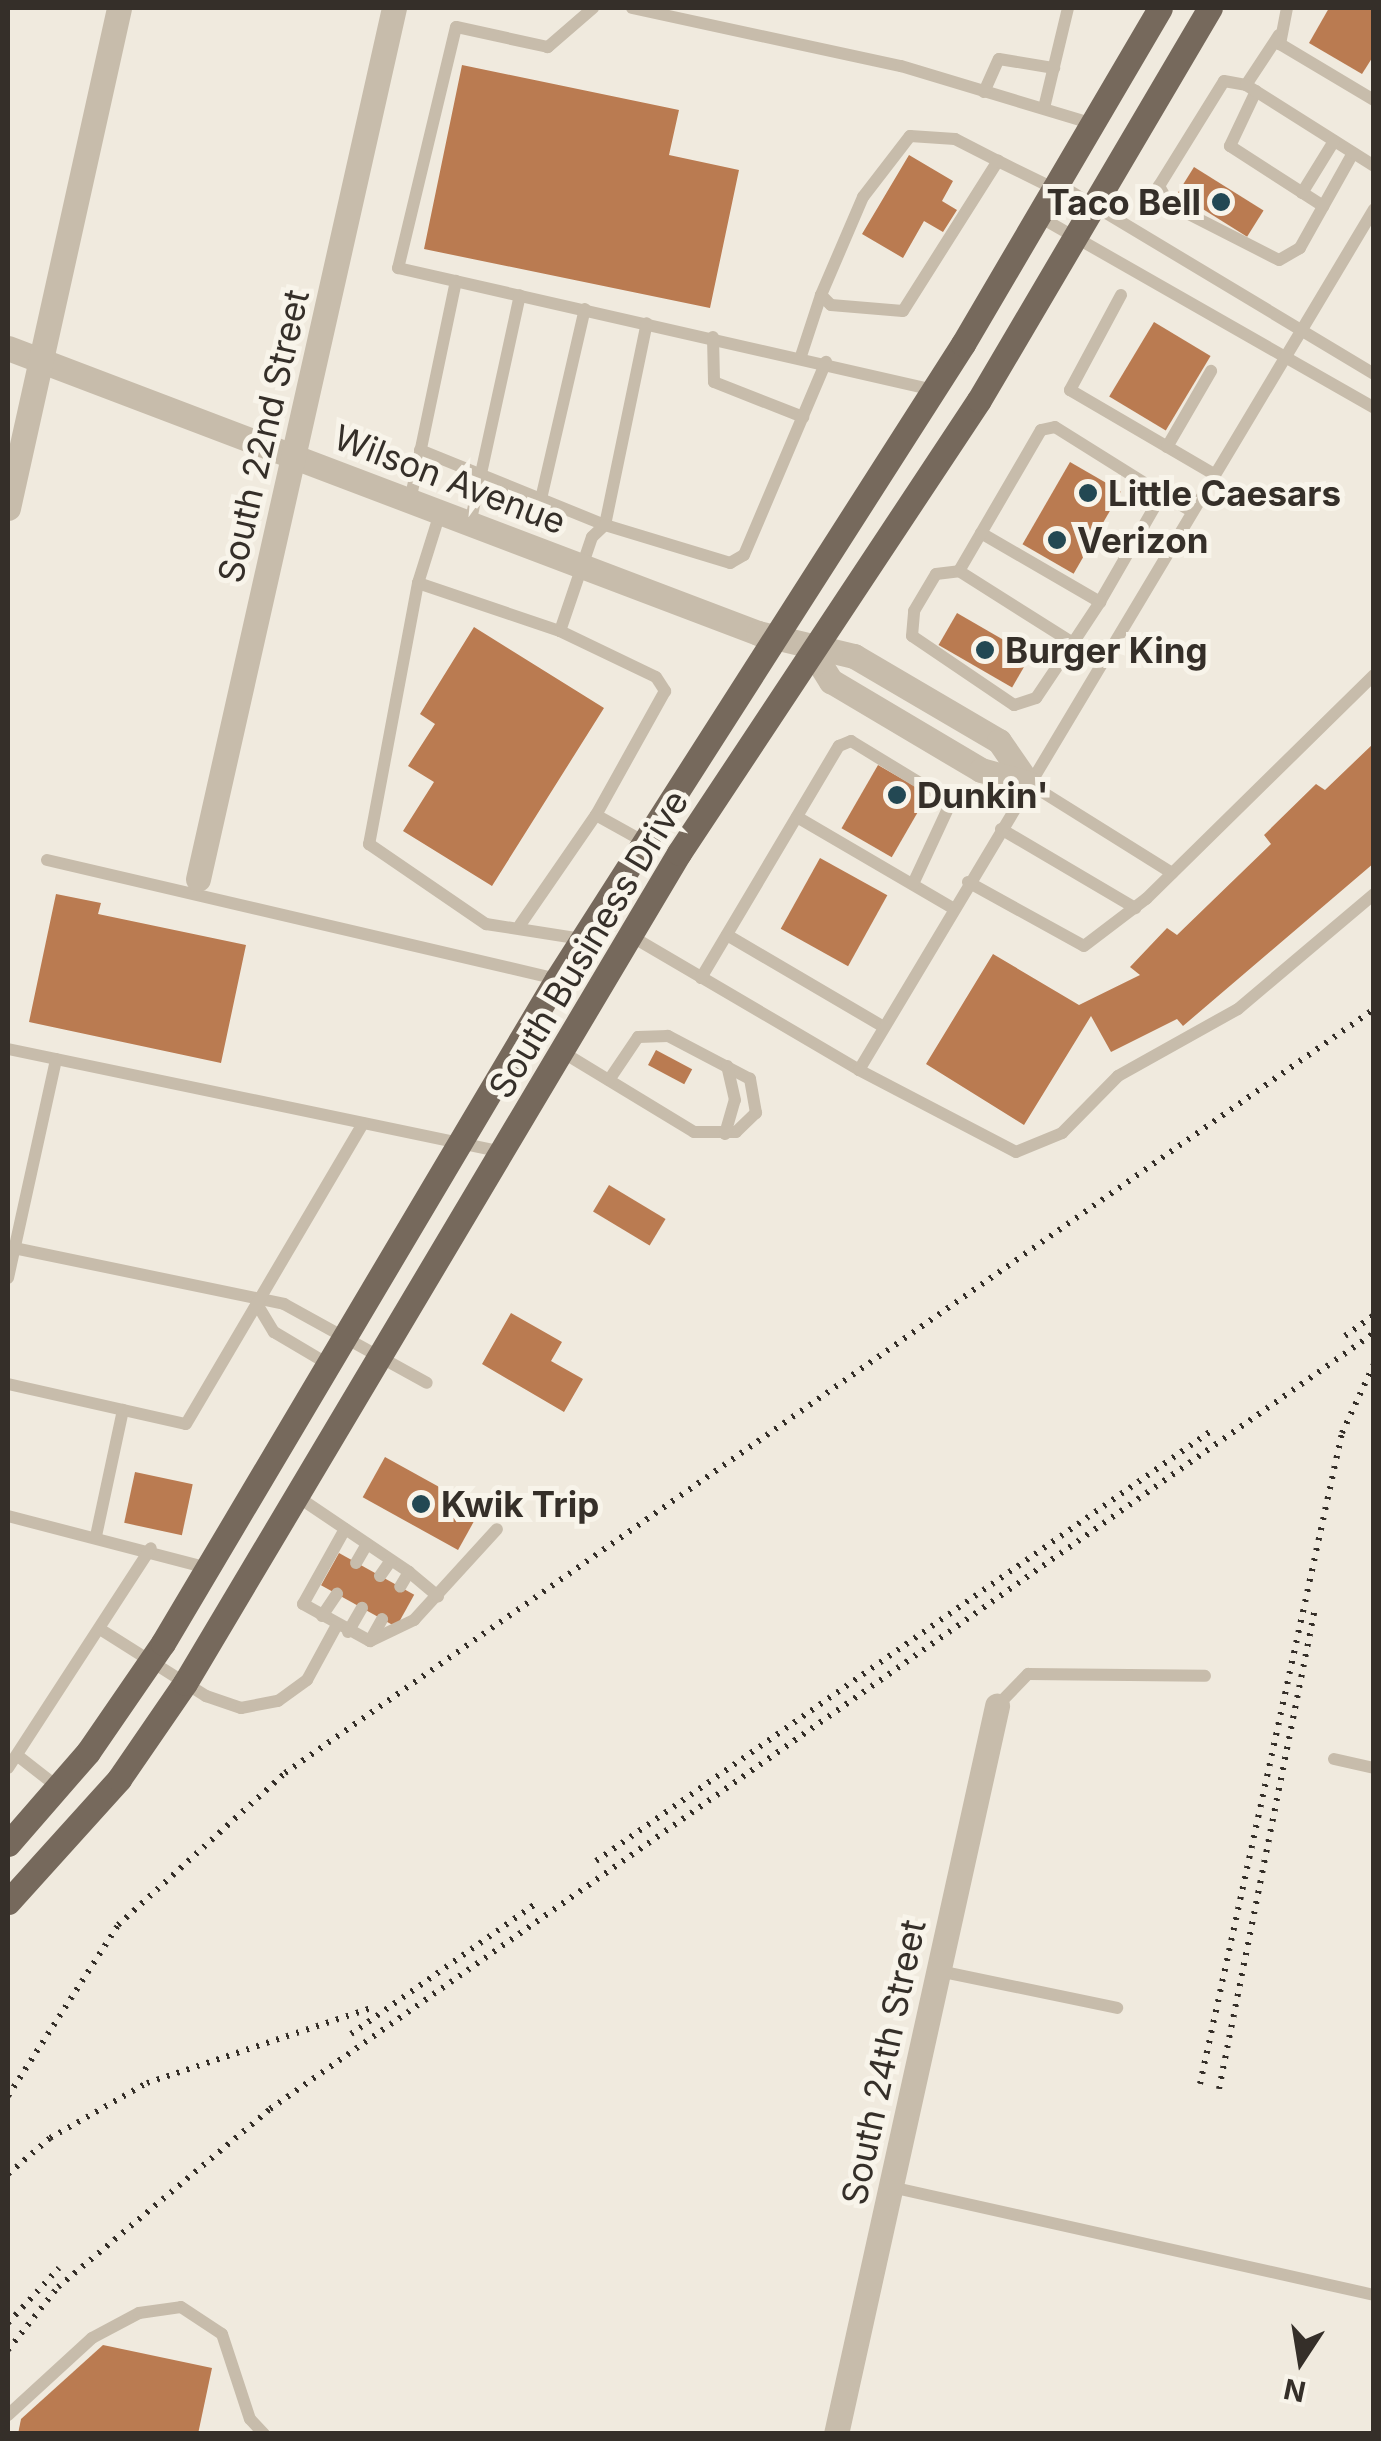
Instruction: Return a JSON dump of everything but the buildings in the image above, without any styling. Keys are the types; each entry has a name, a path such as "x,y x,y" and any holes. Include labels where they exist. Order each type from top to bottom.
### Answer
{"main road":[{"name":"South Business Drive","path":"8,1844 60,1788 151,1661 557,979 934,390 1160,8"},
{"name":"South Business Drive","path":"8,1902 119,1780 185,1683 631,936 1076,238 1210,8"}],"street":[{"path":"8,508 119,8"},
{"name":"South 22nd Street","path":"198,879 394,8"},
{"name":"Wilson Avenue","path":"8,348 772,639 812,652 854,656 998,741 1028,783"},
{"name":"South 24th Street","path":"836,2434 998,1706"}],"lane":[{"path":"592,8 548,46 456,27 398,268 801,356 934,390"},
{"path":"632,8 984,92 1092,124"},
{"path":"1044,108 1068,8"},
{"path":"1287,8 1230,146 1324,206"},
{"path":"1279,35 1280,44 1372,96"},
{"path":"984,92 999,59 1054,68"},
{"path":"1354,153 1300,248 1280,260 1162,196 1161,177 1217,86 1251,88 1334,141 1354,153 1374,166"},
{"path":"801,356 863,196 910,136 954,139 1057,186 1374,374"},
{"path":"1302,193 1334,141"},
{"path":"822,295 831,306 903,311 998,161"},
{"path":"859,1070 1000,828 1374,209"},
{"path":"1038,216 1286,354 1374,408"},
{"path":"410,501 456,280"},
{"path":"470,524 520,295"},
{"path":"1121,295 1068,383 1214,474"},
{"path":"540,499 585,309"},
{"path":"560,632 582,566 605,524 647,322"},
{"path":"713,337 714,382 803,416"},
{"path":"420,450 605,524 730,563 744,555 826,362"},
{"path":"1167,447 1211,371"},
{"path":"959,571 1046,426 1192,512"},
{"path":"1102,660 1073,643 959,571 936,574 914,611 917,646 1022,706 1073,643 1162,494"},
{"path":"440,513 418,582 368,844 486,924 520,924 582,939"},
{"path":"982,533 1100,602"},
{"path":"418,582 560,632 656,677 665,691 596,815 520,924"},
{"path":"968,882 1084,946 1135,908 1374,674"},
{"path":"701,978 840,746 862,743 946,792 950,813 913,884"},
{"path":"1028,783 1172,873"},
{"path":"596,815 642,841"},
{"path":"797,816 953,908"},
{"path":"1000,828 1135,908"},
{"path":"47,860 557,979"},
{"path":"631,936 859,1070 1016,1152 1062,1133 1118,1076 1238,1010 1374,894"},
{"path":"726,935 884,1027"},
{"path":"564,1053 694,1132 725,1134 747,1126 758,1101 750,1079 652,1033 610,1080"},
{"path":"8,1049 462,1140 505,1152"},
{"path":"8,1278 56,1059"},
{"path":"725,1134 735,1100 727,1066"},
{"path":"8,1384 186,1424 363,1122"},
{"path":"14,1248 256,1304 284,1304 427,1382"},
{"path":"256,1304 271,1330 328,1364"},
{"path":"96,1536 122,1410"},
{"path":"298,1497 438,1596"},
{"path":"8,1516 151,1548 208,1568"},
{"path":"344,1530 303,1604 370,1641 399,1633 438,1596 497,1528"},
{"path":"356,1562 368,1544"},
{"path":"8,1768 103,1631 151,1548"},
{"path":"380,1576 390,1560"},
{"path":"400,1587 408,1572"},
{"path":"322,1616 336,1594"},
{"path":"103,1631 185,1683 242,1708 278,1700 307,1680 362,1608"},
{"path":"370,1641 382,1619"},
{"path":"998,1706 1028,1674 1206,1676"},
{"path":"18,1756 60,1788"},
{"path":"1334,1759 1374,1768"},
{"path":"938,1970 1117,2008"},
{"path":"891,2187 1374,2294"},
{"path":"8,2414 92,2338 140,2313 181,2307 222,2334 250,2420 264,2434"}],"railway":[{"path":"8,2096 118,1925 285,1773 1374,1009"},
{"path":"1345,1336 1374,1315"},
{"path":"8,2350 58,2287 270,2109 1374,1333"},
{"path":"1200,2084 1342,1433 1374,1364"},
{"path":"596,1861 1211,1431"},
{"path":"1219,2089 1315,1610"},
{"path":"351,2034 535,1904"},
{"path":"8,2174 50,2138 147,2083 371,2008"},
{"path":"8,2323 59,2268"}],"place":[{"name":"Taco Bell","path":"1221,202"},
{"name":"Little Caesars","path":"1088,493"},
{"name":"Verizon","path":"1057,540"},
{"name":"Burger King","path":"985,650"},
{"name":"Dunkin'","path":"897,795"},
{"name":"Kwik Trip","path":"421,1504"}]}
